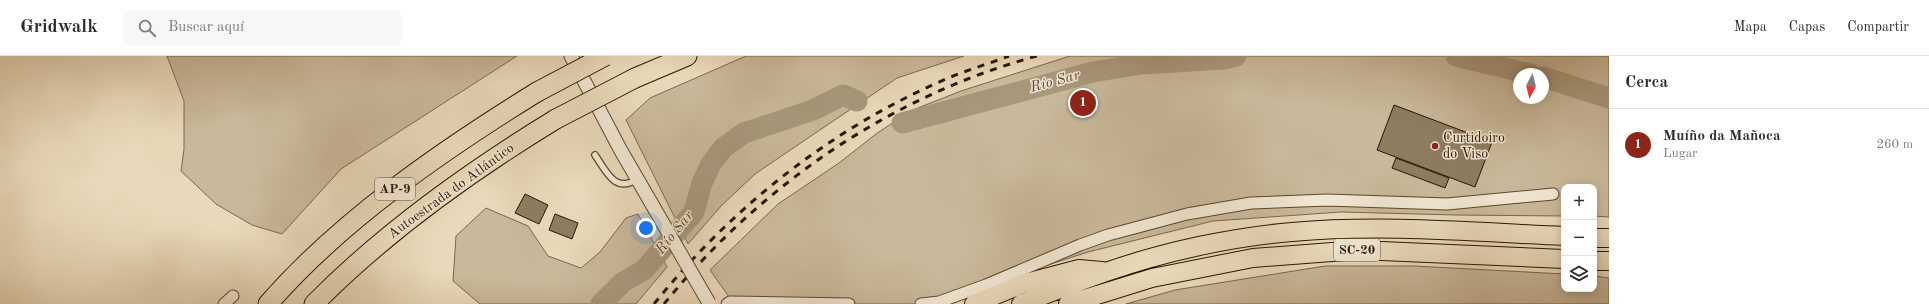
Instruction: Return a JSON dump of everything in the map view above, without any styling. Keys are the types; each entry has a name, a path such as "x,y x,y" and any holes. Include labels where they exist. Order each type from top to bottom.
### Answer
{"highway":[{"name":"AP-9","path":"268,304 315,257 358,218 426,165 479,128 537,92 605,56"},
{"name":"Autoestrada do Atlántico","path":"314,304 349,270 397,229 482,165 556,119 634,78 687,56"},
{"name":"SC-20","path":"1021,304 1107,272 1206,245 1291,232 1366,227 1561,236"},
{"path":"1597,238 1609,238"},
{"name":"SC-20","path":"1068,304 1152,278 1253,258 1358,250 1561,259"},
{"path":"1597,261 1609,261"},
{"path":"974,304 1022,284 1079,269 1107,272"},
{"path":"1095,304 1152,278"}],"street":[{"path":"571,56 637,179 709,304"},
{"path":"921,304 939,302 972,290 1080,245 1108,235 1201,212 1266,202 1327,200 1447,204 1553,194"},
{"path":"224,304 233,296"},
{"path":"727,304 730,302 784,302 849,304"}],"lane":[{"path":"595,155 616,183 623,185 630,184 637,179"}],"shaded area":[{"path":"167,56 517,56 341,169 282,234 252,225 216,204 181,171 184,149 184,101"},
{"path":"746,56 964,56 897,78 755,174 721,206 688,244 626,120 650,98"},
{"path":"1070,56 1609,56 1609,217 1597,216 1597,184 1561,184 1561,216 1341,212 1213,221 1088,252 927,304 734,304 710,270 778,204 839,163 876,134 910,111 961,91"},
{"path":"486,208 528,226 548,256 581,268 600,252 626,218 638,214 667,267 636,304 480,304 453,281 456,236"},
{"path":"1325,266 1414,266 1561,274 1561,292 1597,292 1597,276 1609,278 1609,304 1126,304 1175,290"}],"building":[{"path":"1086,92 1093,110 1081,114 1074,96"},
{"name":"Curtidoiro do Viso","path":"1394,105 1492,142 1475,187 1377,150"},
{"path":"1396,158 1449,178 1445,188 1392,168"},
{"path":"525,194 548,205 539,224 515,213"},
{"path":"555,214 578,223 572,239 549,230"}],"waterway":[{"name":"Río Sar","path":"902,123 1093,72 1142,64 1224,59 1236,56"},
{"name":"Río Sar","path":"1456,56 1513,70"},
{"name":"Río Sar","path":"1549,79 1609,98"},
{"name":"Río Sar","path":"601,304 623,282 644,270 694,212 702,183 711,164 723,148 744,133 813,110 843,95 857,101"}],"railway":[{"path":"654,304 684,268 716,235 786,174 824,146 863,121 904,99 946,79 1009,56"},
{"path":"664,304 702,261 742,221 785,184 831,151 880,121 930,95 983,73 1037,56"}],"place":[{"name":"Muíño da Mañoca","path":"1083,103"},
{"name":"Curtidoiro do Viso","path":"1435,146"}]}
